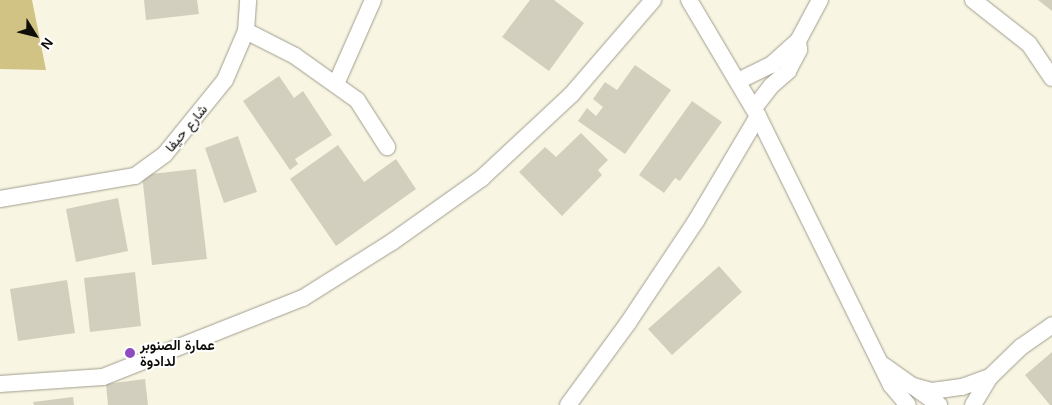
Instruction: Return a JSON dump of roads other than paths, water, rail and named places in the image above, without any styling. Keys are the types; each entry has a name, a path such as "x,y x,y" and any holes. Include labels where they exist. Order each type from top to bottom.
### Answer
{"street":[{"name":"شارع حيفا","path":"0,199 135,176 165,154 225,80 246,31 248,0"},
{"path":"336,84 373,0"},
{"path":"0,384 102,377 303,298 392,242 482,178 572,94 653,0"},
{"path":"689,0 756,112 883,365 891,386 908,405"},
{"path":"738,81 771,65 798,40 820,0"},
{"path":"973,0 1029,44 1052,78"},
{"path":"246,31 295,56 358,100 387,148"},
{"path":"568,405 628,324 690,229 771,86 788,71 799,50 798,40"},
{"path":"973,405 990,376 1021,347 1052,325"},
{"path":"883,365 939,405"},
{"path":"912,386 942,390 962,387 990,376"}],"place":[{"name":"عمارة الصنوبر لدادوة","path":"130,353"}]}
